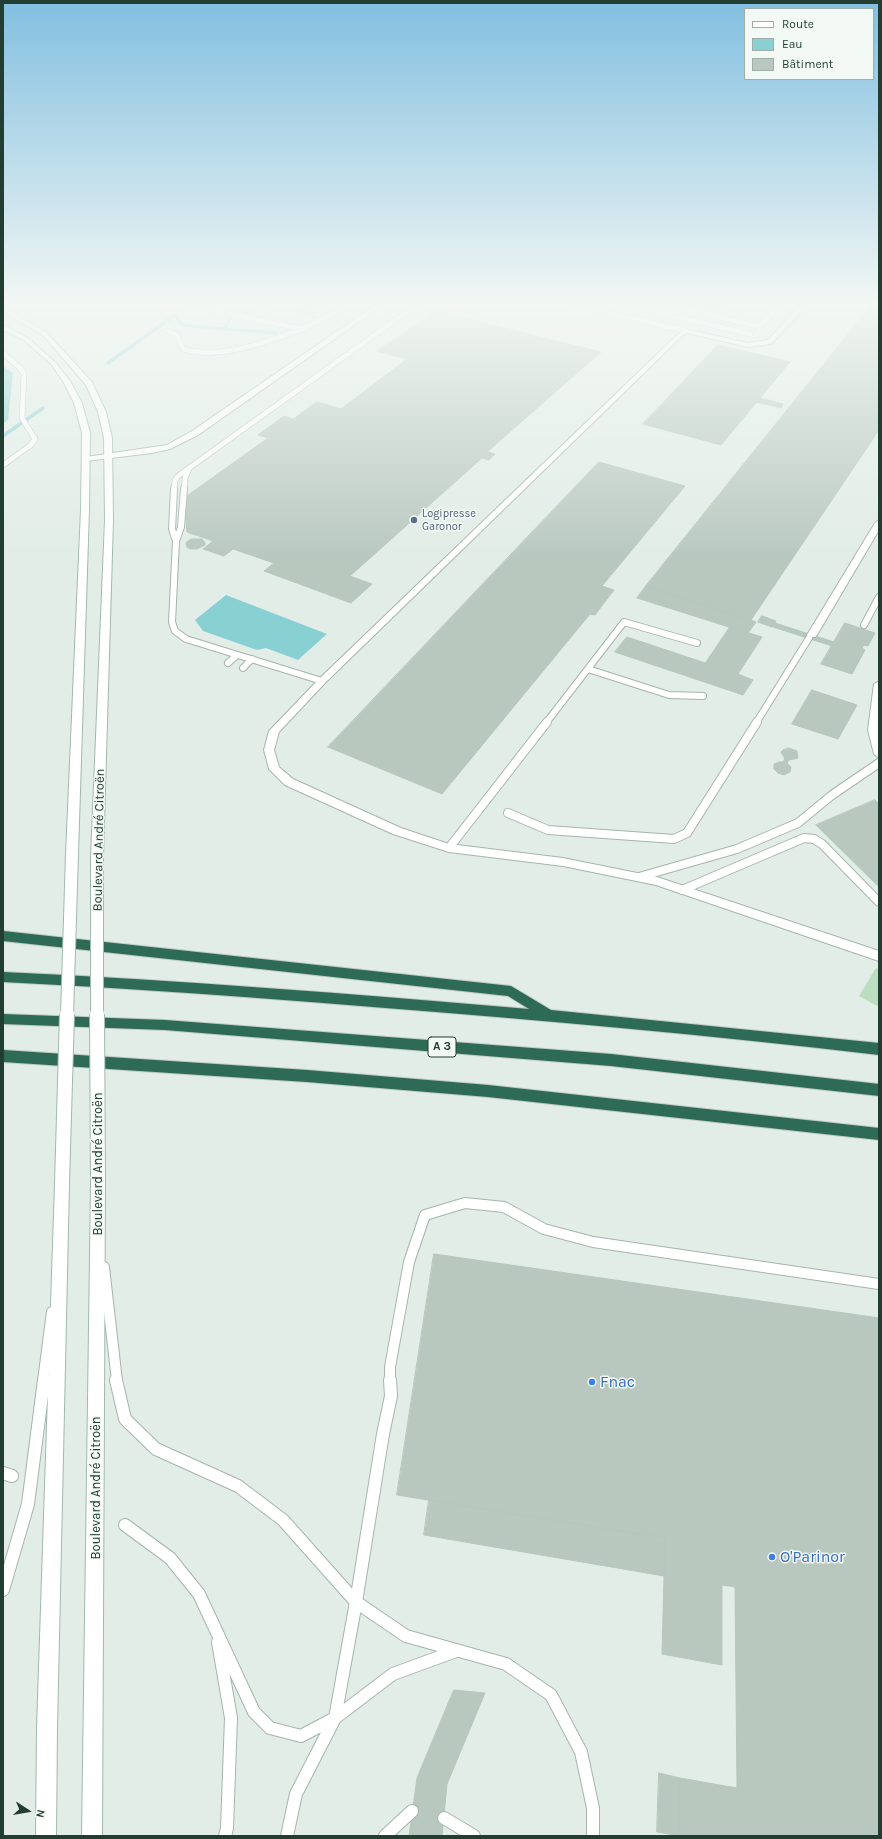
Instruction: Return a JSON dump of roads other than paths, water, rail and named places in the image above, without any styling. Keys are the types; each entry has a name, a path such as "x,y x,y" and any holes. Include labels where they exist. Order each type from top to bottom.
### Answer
{"highway":[{"path":"3,936 511,991 548,1014"},
{"path":"3,977 137,983 548,1014 774,1036 879,1049"},
{"name":"A 3","path":"3,1019 165,1025 603,1060 879,1090"},
{"path":"3,1056 486,1091 879,1134"}],"main road":[{"name":"Boulevard André Citroën","path":"46,1836 47,1728 60,1242 86,459 86,433 78,403 70,389"},
{"name":"Boulevard André Citroën","path":"91,389 102,412 108,438 109,456 97,857 98,1214 92,1836"},
{"path":"86,459 152,451 170,447 195,432 258,389"},
{"path":"626,389 322,681 274,731 269,750 274,769 289,782 397,831 449,848 563,862 639,877 879,956"},
{"path":"810,637 879,523"},
{"path":"879,684 873,730 879,754"}],"lane":[{"path":"3,465 31,444 35,439 22,418 23,389"},
{"path":"176,541 172,529 175,480 178,476 299,389"},
{"path":"190,467 185,478 181,527 176,541 172,622 175,631 186,639 322,681"},
{"path":"864,625 879,597"},
{"path":"449,848 624,622 697,643"},
{"path":"508,813 548,830 674,839 687,833 810,637"},
{"path":"228,663 237,655"},
{"path":"243,668 252,659"},
{"path":"588,669 669,695 703,696"},
{"path":"639,877 738,849 798,823 832,795 879,763"},
{"path":"682,890 804,838 814,839 822,844 879,902"},
{"path":"287,1836 296,1794 335,1718 356,1602 382,1434 391,1396 390,1367 409,1262 425,1215 465,1203 504,1207 544,1230 593,1242 879,1284"},
{"path":"98,1214 114,1369 125,1419 156,1449 238,1486 283,1520 356,1602 406,1636 456,1652 506,1664 551,1695 581,1752 593,1808 593,1836"},
{"path":"3,1590 28,1504 60,1242"},
{"path":"125,1525 170,1558 199,1594 254,1712 270,1728 301,1736 335,1718 393,1674 456,1652"},
{"path":"217,1632 231,1718 227,1828 225,1836"},
{"path":"385,1836 412,1811"},
{"path":"444,1818 474,1836"}],"water":[{"path":"3,389 11,389 8,420 3,424"},
{"path":"226,595 327,634 298,660 266,648 257,650 203,631 195,620"}],"waterway":[{"path":"3,436 43,408"}],"place":[{"name":"Logipresse Garonor","path":"414,520"},
{"name":"Fnac","path":"592,1382"},
{"name":"O'Parinor","path":"772,1557"}]}
